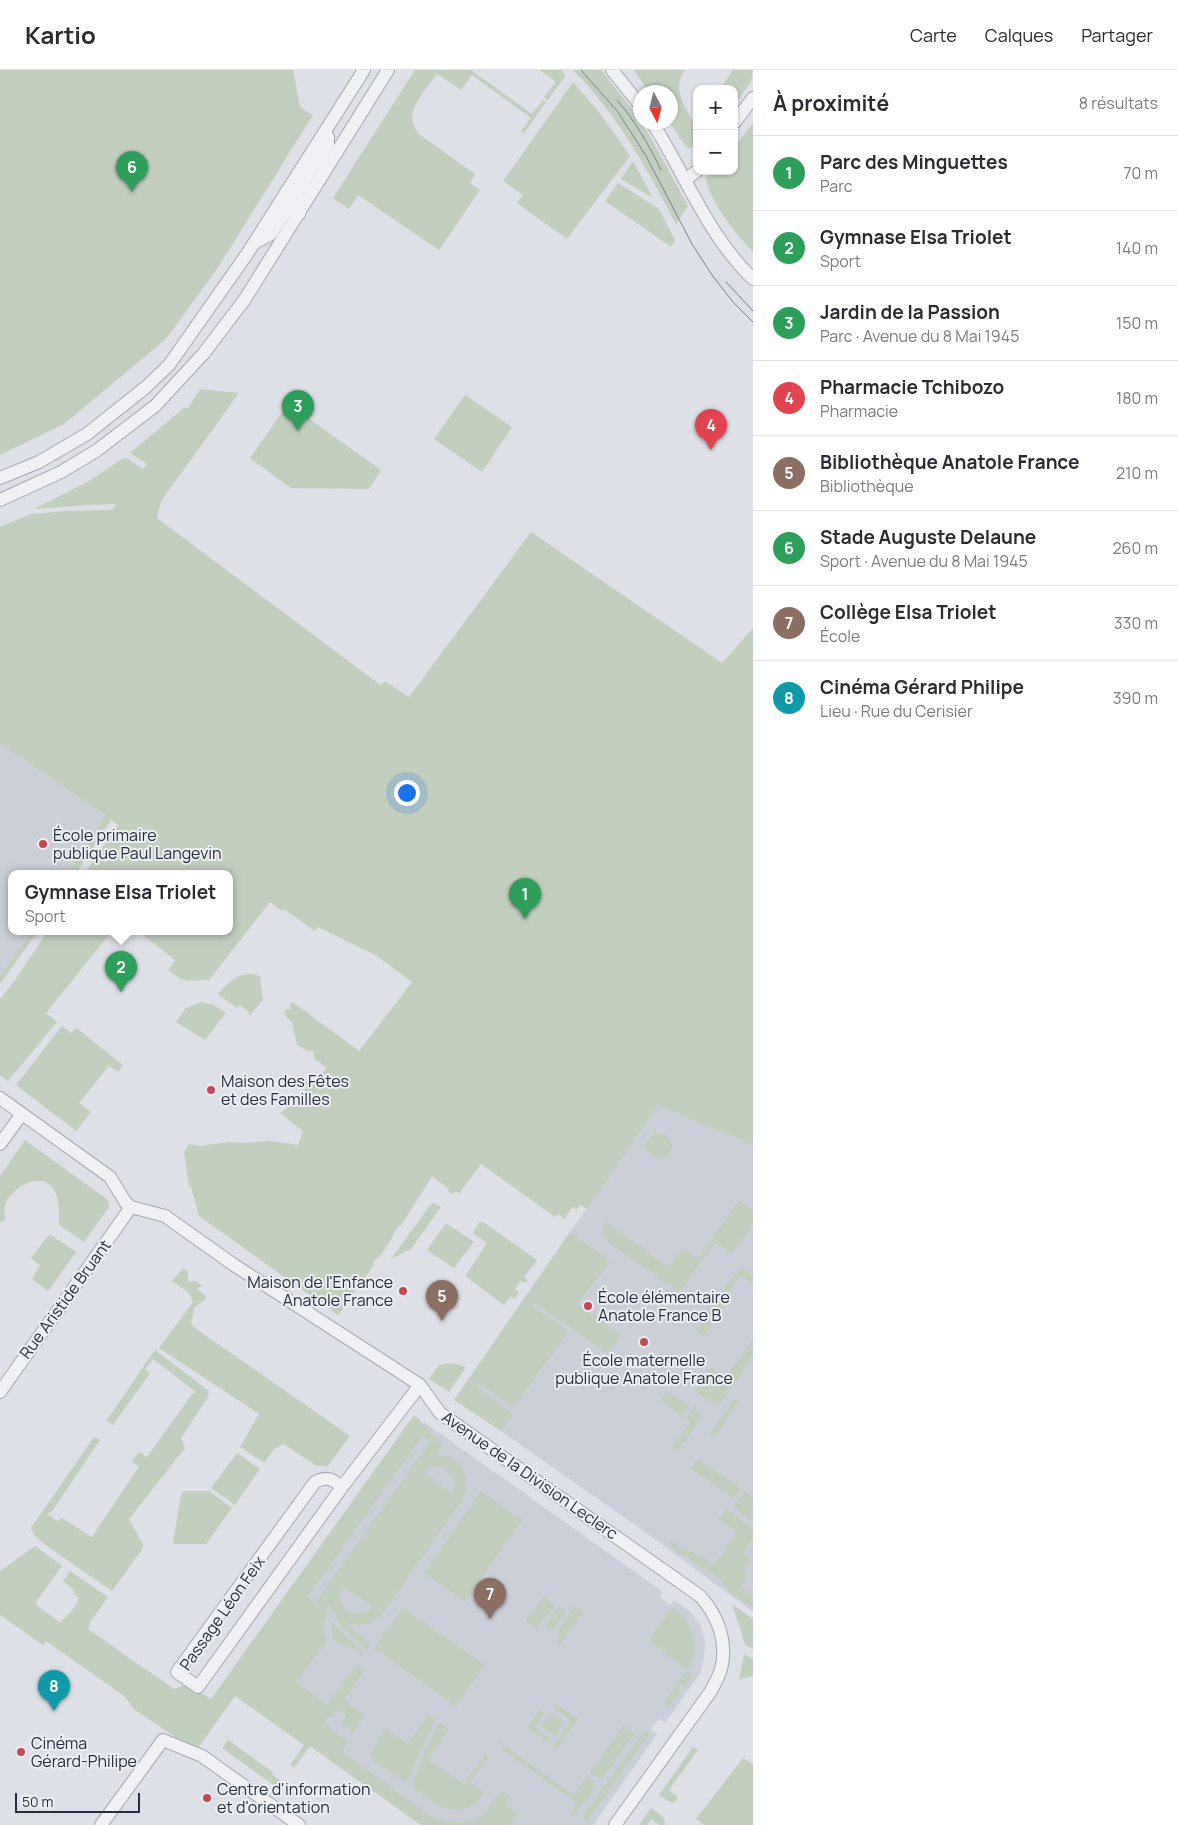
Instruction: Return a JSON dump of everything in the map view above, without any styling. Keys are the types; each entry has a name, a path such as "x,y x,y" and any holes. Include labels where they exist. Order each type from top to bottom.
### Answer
{"street":[{"path":"0,478 39,462 87,434 146,387 169,365 254,244 364,70"},
{"path":"0,500 60,472 96,451 155,406 204,353 245,299 388,70"},
{"path":"612,70 633,96"},
{"path":"738,118 753,98"},
{"path":"254,244 271,234 328,144 329,127"},
{"path":"657,130 727,248 753,279"},
{"path":"685,180 693,174"},
{"path":"294,198 311,195"},
{"path":"294,198 299,214"},
{"path":"0,1098 110,1177 126,1203 131,1207"},
{"path":"0,1144 22,1114"},
{"name":"Avenue de la Division Leclerc","path":"131,1207 164,1216 420,1385 440,1413 700,1596 715,1616 719,1625 723,1646 720,1671 706,1698 615,1825"},
{"name":"Rue Aristide Bruant","path":"0,1392 131,1207"},
{"name":"Passage Léon Feix","path":"342,1487 332,1479 323,1478 315,1482 178,1672 198,1687 342,1487 420,1385"},
{"path":"101,1825 163,1740 202,1756 299,1825"}],"shaded area":[{"name":"École primaire publique Paul Langevin","path":"0,743 105,815 70,870 8,870 8,935 28,935 0,977"},
{"path":"661,1101 753,1138 753,1612 648,1534 454,1400"},
{"path":"424,1422 663,1592 660,1597 670,1605 674,1600 691,1612 701,1626 705,1642 701,1672 665,1723 659,1719 651,1729 657,1734 593,1825 421,1825 233,1692"}],"green space":[{"path":"0,70 293,70 300,107 313,115 217,269 166,339 64,424 0,455"},
{"path":"415,70 471,70 532,114 543,100 546,102 524,133 521,132 531,118 472,75 461,90 437,74 426,88 413,112 412,120 414,127 420,135 475,174 470,183 480,190 439,250 358,195 349,209 333,198"},
{"path":"539,70 561,70 566,75 548,100 544,97 556,82"},
{"path":"573,70 601,70 633,111 633,130 646,130 650,136 688,206 676,224 643,163 618,124"},
{"path":"634,70 685,70 679,85 682,100 693,122 693,146 689,149 675,130 678,130 678,85 644,85"},
{"path":"733,70 753,70 751,82 738,100 738,85 723,85"},
{"path":"573,82 599,112 630,156 567,239 517,203 523,195 503,181"},
{"path":"753,123 753,252 719,209 713,199 706,179 708,175 738,175 738,143"},
{"path":"633,161 653,198 621,179"},
{"path":"618,183 659,209 675,240 671,247 605,201"},
{"path":"200,389 239,393 161,501 157,518 381,685 385,681 409,697 531,532 722,663 753,628 753,1145 658,1105 587,1209 580,1205 576,1210 573,1207 564,1219 558,1214 555,1217 481,1164 459,1194 456,1191 453,1194 448,1191 449,1189 432,1176 401,1226 399,1225 393,1237 378,1259 376,1258 374,1265 338,1315 199,1216 191,1187 189,1186 184,1152 189,1144 201,1146 228,1142 269,1141 298,1145 303,1131 280,1113 297,1100 306,1088 305,1082 319,1079 326,1068 317,1060 315,1061 313,1050 308,1051 297,1045 292,1022 286,1017 284,1010 291,1009 290,1003 294,1003 359,1051 412,982 377,956 318,927 315,931 284,909 282,911 270,902 209,980 188,981 179,978 168,970 175,960 143,935 233,935 233,870 87,870 118,825 111,820 78,870 70,870 105,815 0,743 0,527 31,514 112,510 116,504 34,509 89,481 125,457 143,469 147,464 130,453 185,407 187,409"},
{"path":"465,395 512,427 482,472 434,439"},
{"path":"288,404 381,470 369,489 291,488 250,458"},
{"path":"28,935 35,935 0,984 0,977"},
{"path":"45,935 109,935 46,1013 57,1022 8,1081 0,1075 0,999"},
{"path":"253,974 260,976 263,1000 249,1016 249,1012 240,1005 237,1008 218,994 229,982 237,977"},
{"path":"201,1002 214,1005 226,1013 205,1040 176,1022 186,1008"},
{"path":"62,1026 71,1033 76,1028 123,1065 118,1072 109,1066 79,1103 91,1112 76,1131 16,1085"},
{"path":"654,1133 663,1134 668,1137 673,1147 663,1162 643,1148"},
{"path":"25,1140 108,1200 109,1207 84,1242 59,1225 59,1205 55,1191 46,1183 40,1181 26,1184 13,1193 5,1205 5,1220 0,1223 0,1176"},
{"path":"739,1201 753,1209 753,1225 731,1253 715,1243 679,1292 609,1243 602,1233 606,1222 669,1267 683,1248 698,1258"},
{"path":"434,1203 441,1207 411,1249 391,1259 431,1204"},
{"path":"479,1222 483,1222 537,1260 524,1277 528,1280 525,1283 521,1281 515,1289 519,1292 515,1299 511,1296 504,1305 465,1276 487,1243 473,1233"},
{"path":"446,1223 474,1242 454,1268 427,1250"},
{"path":"570,1232 610,1261 578,1304 622,1335 607,1353 534,1303 533,1306 569,1331 513,1408 478,1383 476,1386 513,1414 501,1431 454,1400"},
{"path":"51,1235 76,1252 48,1291 32,1279 40,1265 31,1258 48,1236"},
{"path":"740,1267 753,1275 753,1284 740,1276 727,1294 731,1297 703,1337 695,1330"},
{"path":"183,1268 188,1272 188,1282 195,1281 202,1285 197,1289 206,1296 194,1308 191,1325 350,1436 328,1466 316,1466 284,1444 275,1448 264,1463 240,1447 259,1414 159,1348 193,1302 189,1293 172,1281"},
{"path":"753,1340 753,1356 720,1404 714,1404 695,1391 711,1367 726,1377"},
{"path":"155,1350 209,1391 208,1397 181,1438 185,1448 129,1519 143,1544 143,1548 112,1591 44,1544 34,1535 31,1528 94,1437 100,1440 52,1511 47,1514 57,1521 62,1518 92,1537 139,1467 132,1462 139,1452 147,1457 192,1394 196,1392 153,1359 145,1369 150,1373 113,1425 106,1421"},
{"path":"452,1363 466,1367 449,1392 429,1379 439,1365"},
{"path":"667,1391 689,1405 682,1416 660,1400"},
{"path":"734,1399 739,1402 714,1437 710,1435 711,1433"},
{"path":"695,1406 702,1417 684,1443 682,1442 682,1446 678,1451 672,1447 690,1422 686,1419"},
{"path":"414,1415 442,1444 437,1454 453,1459 462,1469 466,1482 464,1498 381,1615 372,1622 363,1625 343,1622 371,1643 366,1649 337,1622 339,1620 329,1606 326,1610 328,1613 324,1623 326,1642 296,1683 327,1704 357,1664 365,1670 344,1700 365,1715 353,1732 340,1723 346,1715 337,1709 333,1716 325,1720 330,1729 348,1740 343,1749 344,1753 426,1812 442,1820 452,1822 472,1821 484,1813 503,1792 511,1796 505,1804 518,1814 511,1825 421,1825 310,1746 294,1768 290,1765 304,1745 235,1696 199,1747 190,1747 134,1709 124,1696 46,1641 43,1645 0,1615 0,1571 35,1546 62,1566 36,1602 37,1606 60,1622 69,1614 79,1597 63,1581 70,1571 108,1597 91,1621 88,1629 174,1689 188,1684 211,1699","holes":["422,1436 430,1442 315,1603 307,1597","437,1466 446,1470 452,1476 454,1480 452,1493 423,1472","343,1586 372,1607 359,1613 347,1610 342,1605 340,1593"]},
{"path":"237,1453 260,1469 235,1505 211,1488"},
{"path":"697,1460 700,1460 741,1488 734,1499 691,1469"},
{"path":"184,1491 209,1491 232,1508 206,1544 175,1544 173,1542 181,1495"},
{"path":"481,1491 522,1520 465,1602 424,1573"},
{"path":"745,1491 753,1497 753,1522 733,1508"},
{"path":"726,1509 753,1528 753,1540 744,1553 751,1560 743,1572 748,1576 741,1587 753,1596 753,1607 731,1594 721,1580 673,1548 670,1540 684,1550 685,1548 694,1552 714,1565 737,1533 718,1519"},
{"path":"544,1596 555,1604 537,1629 526,1621"},
{"path":"732,1604 753,1619 753,1649 745,1644"},
{"path":"559,1606 566,1611 552,1632 545,1627"},
{"path":"575,1606 583,1612 560,1645 556,1643 560,1635 556,1633"},
{"path":"672,1607 685,1619 693,1636 694,1653 692,1662 687,1670 650,1641"},
{"path":"403,1608 485,1665 456,1706 374,1648"},
{"path":"331,1621 364,1653 362,1655 352,1647 342,1646 333,1639"},
{"path":"744,1654 753,1659 753,1676 739,1680"},
{"path":"687,1670 693,1675 686,1687 680,1684 678,1688 681,1690 669,1707 663,1703"},
{"path":"556,1704 578,1719 557,1749 553,1746 571,1721 553,1708"},
{"path":"540,1709 545,1712 535,1727 551,1740 549,1743 527,1728"},
{"path":"551,1712 565,1722 554,1736 541,1726"},
{"path":"428,1714 435,1719 406,1783 375,1761 370,1754 385,1728 408,1744"},
{"path":"439,1722 449,1729 428,1759 464,1784 486,1754 489,1756 470,1782 482,1792 481,1798 474,1805 466,1809 457,1810 441,1806 412,1787 421,1761"},
{"path":"624,1725 634,1733 604,1777 598,1778 590,1773"},
{"path":"650,1733 586,1823 584,1822 584,1814 642,1734"},
{"path":"228,1740 274,1773 272,1775 280,1780 275,1786 222,1748"},
{"path":"496,1740 574,1795 588,1776 595,1782 596,1786 576,1814 570,1814 577,1803 506,1752"},
{"path":"693,1747 698,1750 669,1790 678,1797 675,1802 670,1802 659,1795"},
{"path":"743,1758 753,1764 753,1825 704,1825 696,1819"},
{"path":"651,1808 663,1817 665,1825 659,1825 651,1819 647,1825 639,1825"}],"tram line":[{"path":"581,70 618,112 646,156 692,244 712,275 733,302 753,322"},
{"path":"617,100 630,116 652,151 661,170"},
{"path":"726,282 753,311"}],"place":[{"name":"Stade Auguste Delaune","path":"132,192"},
{"name":"Jardin de la Passion","path":"298,431"},
{"name":"Pharmacie Tchibozo","path":"711,450"},
{"name":"École primaire publique Paul Langevin","path":"43,844"},
{"name":"Parc des Minguettes","path":"525,919"},
{"name":"Gymnase Elsa Triolet","path":"121,992"},
{"name":"Maison des Fêtes et des Familles","path":"211,1090"},
{"name":"Maison de l'Enfance Anatole France","path":"403,1291"},
{"name":"École élémentaire Anatole France B","path":"588,1306"},
{"name":"Bibliothèque Anatole France","path":"442,1321"},
{"name":"École maternelle publique Anatole France","path":"644,1342"},
{"name":"Collège Elsa Triolet","path":"490,1619"},
{"name":"Cinéma Gérard Philipe","path":"54,1711"},
{"name":"Cinéma Gérard-Philipe","path":"21,1752"},
{"name":"Centre d'information et d'orientation","path":"207,1798"}]}
